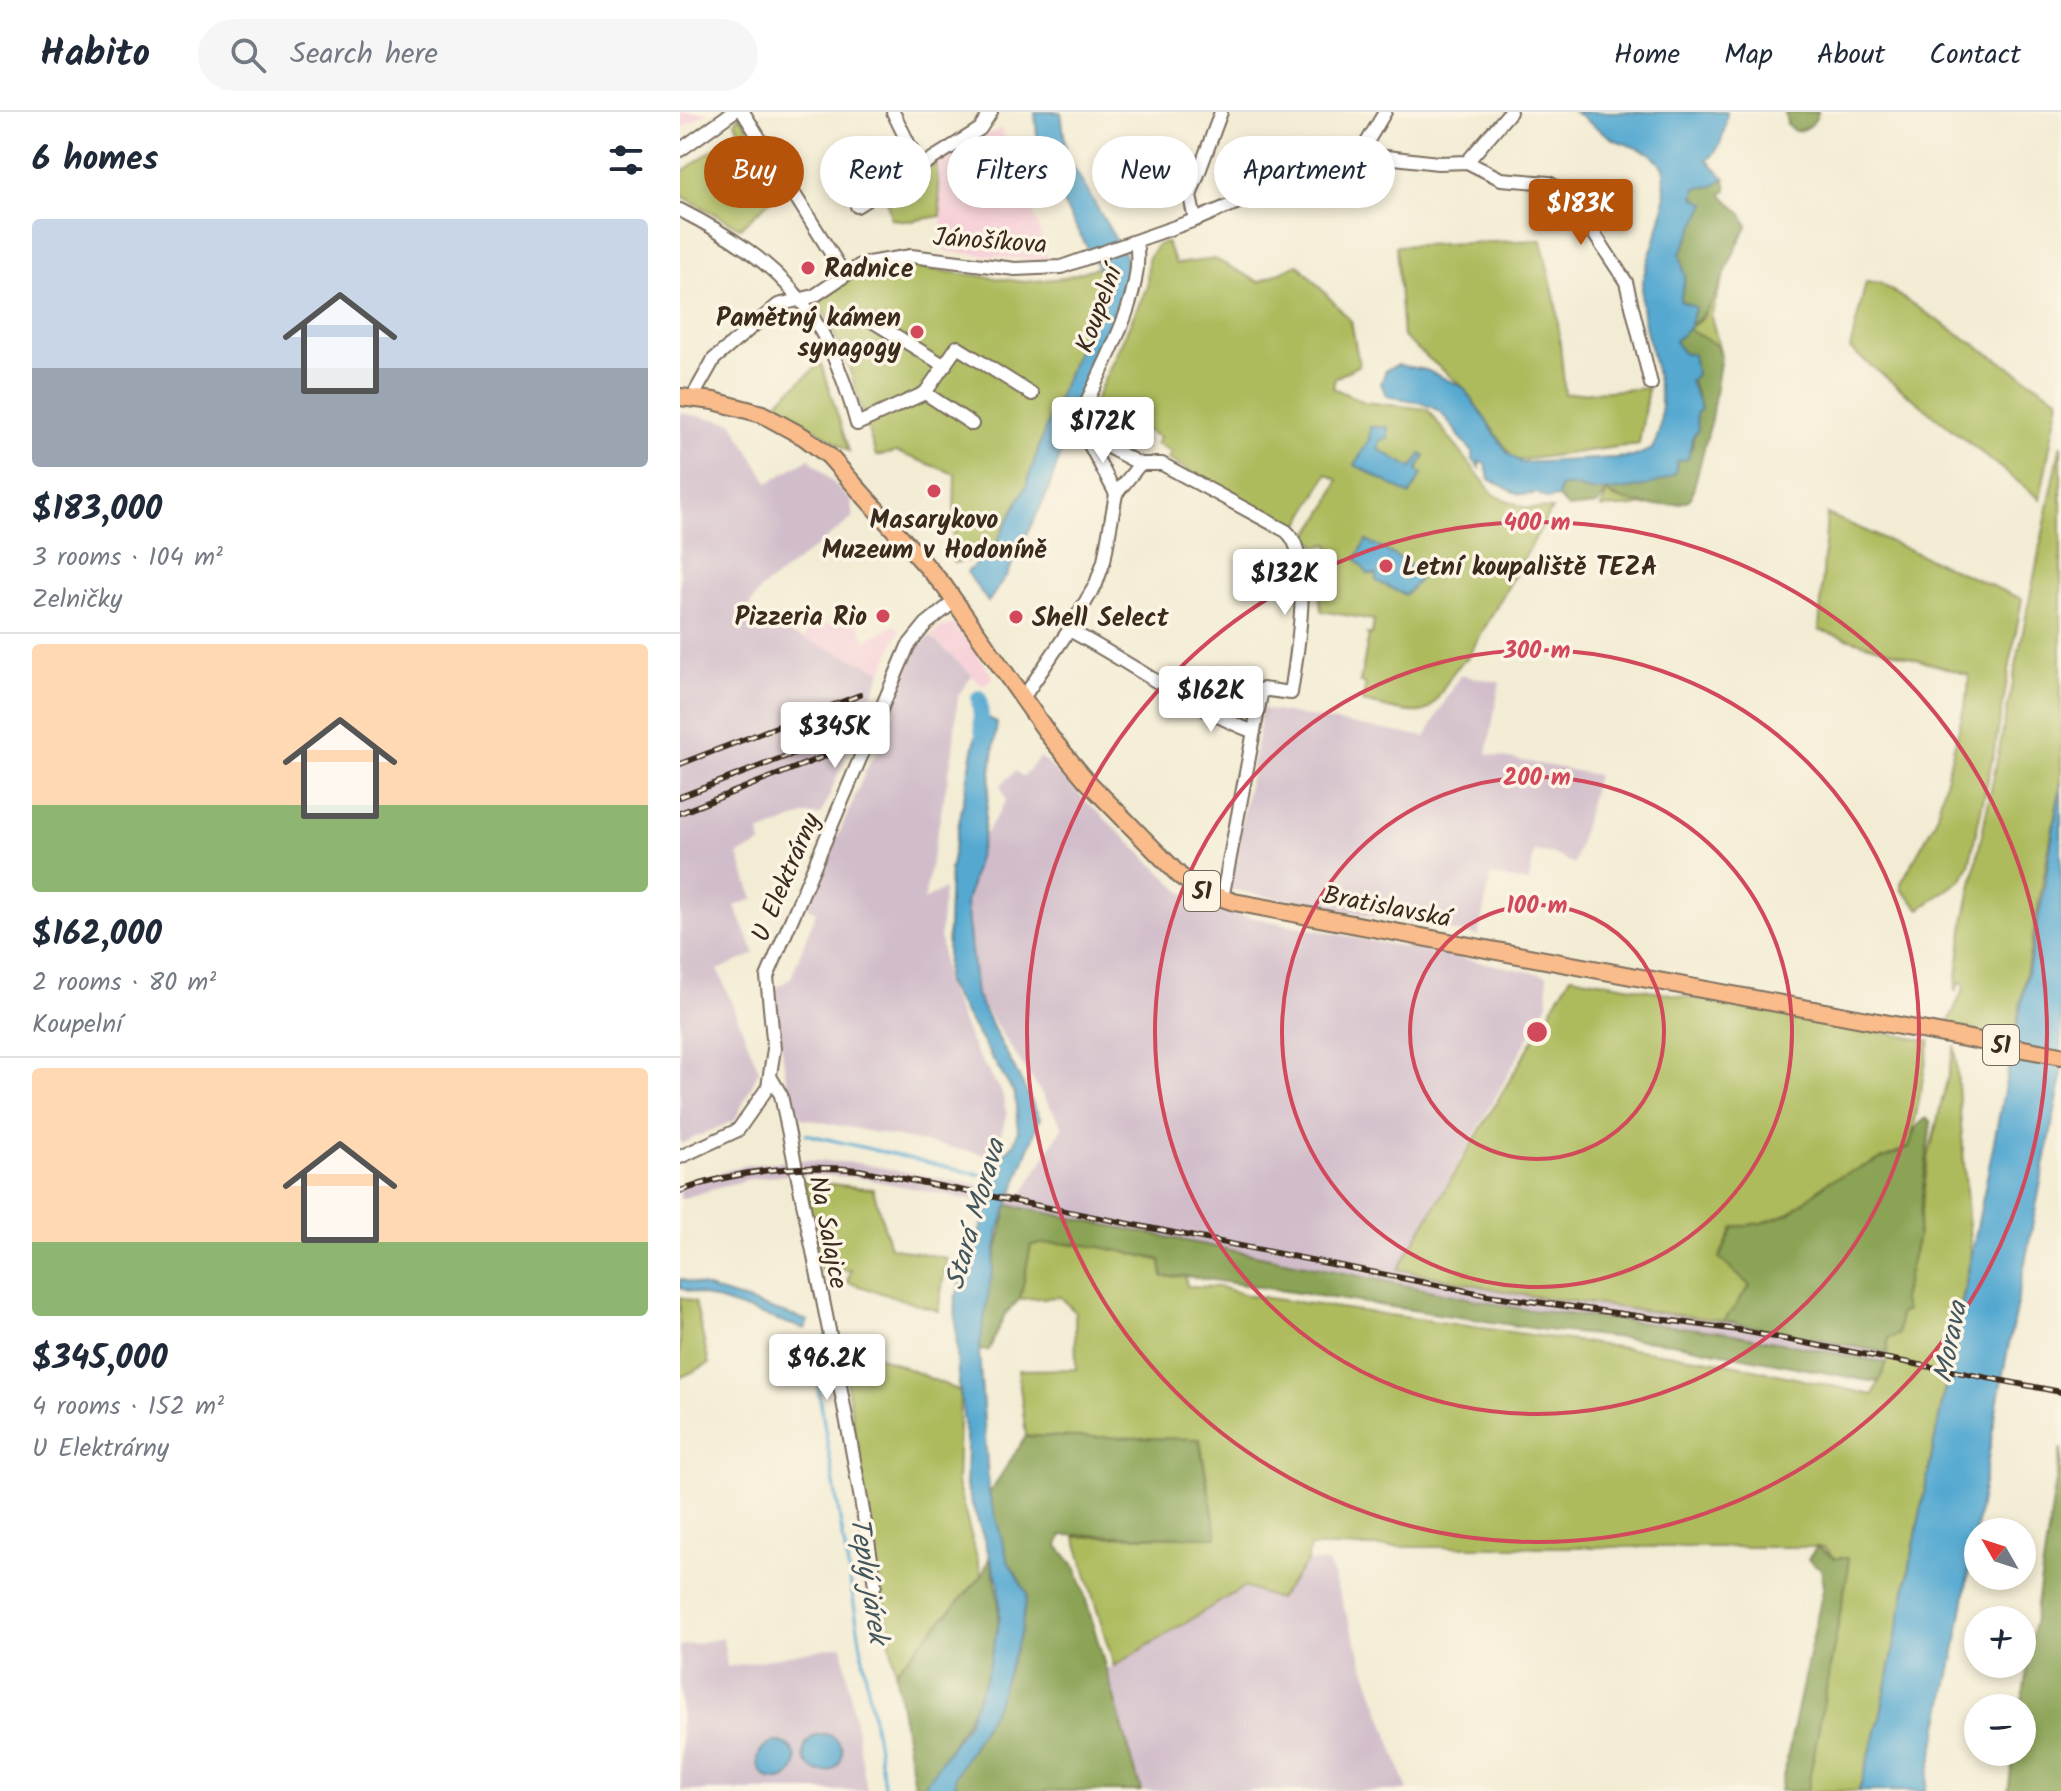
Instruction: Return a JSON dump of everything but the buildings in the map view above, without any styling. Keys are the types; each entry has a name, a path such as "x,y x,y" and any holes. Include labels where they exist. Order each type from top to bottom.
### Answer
{"main road":[{"name":"51","path":"686,398 762,414 817,446 868,498 955,601"},
{"name":"Bratislavská","path":"955,601 1072,765 1193,886 1222,899 2061,1056"}],"street":[{"path":"680,150 733,112"},
{"path":"743,112 844,274"},
{"path":"893,112 905,136"},
{"path":"1195,220 1190,196 1221,112"},
{"path":"1371,136 1385,112"},
{"path":"1467,162 1510,112"},
{"path":"931,158 980,129 990,115"},
{"path":"1395,158 1438,163 1467,162 1501,179 1549,183 1568,194 1626,282 1651,384"},
{"name":"Jánošíkova","path":"686,398 714,359 778,305 814,296 862,264 899,256 1027,270 1050,269 1130,245 1225,208"},
{"path":"680,210 771,267 801,298 835,353 857,424 925,393 957,347 1032,394"},
{"name":"Koupelní","path":"1084,434 1081,415 1133,292 1138,263 1130,245"},
{"path":"872,321 945,366"},
{"path":"925,393 972,424"},
{"path":"1084,434 1140,464 1162,464 1292,536 1297,551 1303,616 1291,693 1262,689 1222,899"},
{"path":"1084,434 1116,494"},
{"path":"1023,698 1042,675 1101,573 1116,494 1140,464"},
{"name":"U Elektrárny","path":"680,1157 738,1130 756,1109 771,1078 774,1049 767,977 908,646 926,624 955,601"},
{"path":"1069,630 1122,658 1185,701 1254,732"},
{"name":"Na Salajce","path":"771,1078 781,1095 827,1331 843,1386 875,1585"}],"shaded area":[{"path":"680,112 707,112 680,130"},
{"path":"1001,128 1004,136 985,136"},
{"path":"947,155 947,208 1032,208 1050,262 944,251 936,161"},
{"path":"680,413 732,422 768,483 809,458 851,501 853,518 761,589 744,614 882,671 821,815 804,815 759,833 761,844 738,855 754,899 735,906 755,954 718,970 759,1070 735,1120 680,1144"},
{"path":"852,612 866,640 895,625 900,630 882,671 803,641 808,628 817,630"},
{"path":"955,624 993,677 982,686 931,636 941,627"},
{"path":"930,636 972,675 958,696 953,751 924,900 944,889 940,935 945,982 975,1051 1002,1093 1007,1116 993,1156 802,1118 789,1098 773,990 791,978 816,912 808,907 870,761 878,753 875,750 916,648"},
{"path":"1460,675 1500,682 1487,754 1597,775 1574,864 1556,855 1534,851 1529,882 1491,876 1478,936 1229,889 1263,709 1425,737"},
{"path":"1040,757 1183,893 1224,912 1547,975 1548,1003 1399,1269 1524,1295 1760,1327 1887,1353 1976,1382 1723,1332 1522,1309 856,1177 795,1174 750,1179 680,1199 680,1184 747,1165 794,1160 858,1163 1023,1194 1063,1126 976,995 966,903 983,838 1006,801 1001,785 1015,771 1023,777"},
{"path":"1307,1562 1328,1562 1408,1791 1141,1791 1105,1670 1244,1587 1278,1598"},
{"path":"723,1638 727,1667 842,1645 867,1791 681,1791 680,1646"}],"green space":[{"path":"1785,112 1818,113 1809,126 1794,131 1787,124"},
{"path":"740,115 753,136 732,136 739,131 735,122"},
{"path":"704,156 704,208 762,208 740,228 680,195 680,173"},
{"path":"936,161 941,216 911,221 891,219 889,208 931,208 931,164"},
{"path":"1725,178 1727,191 1721,194 1742,214 1748,226 1716,294 1690,327 1695,307 1680,302 1685,277 1680,254 1705,205 1694,197 1696,188 1713,186"},
{"path":"1541,240 1556,304 1565,394 1648,388 1639,444 1515,461 1463,387 1403,337 1396,246"},
{"path":"1166,242 1176,264 1215,259 1259,282 1298,264 1351,321 1359,365 1335,378 1333,388 1364,402 1427,409 1494,495 1526,508 1552,509 1467,659 1454,671 1427,710 1407,712 1362,702 1366,684 1360,682 1369,635 1366,634 1372,634 1374,620 1321,611 1316,561 1333,556 1329,544 1317,547 1308,536 1329,503 1338,480 1327,474 1297,530 1168,459 1171,452 1156,444 1159,437 1114,413 1102,433 1089,423 1089,413 1147,287 1148,259 1157,245"},
{"path":"889,264 1025,282 1063,278 1098,267 1103,277 1097,315 1047,426 1010,524 993,549 974,558 953,563 955,474 897,452 876,456 847,361 819,302 858,273"},
{"path":"1726,268 1711,316 1720,351 1688,329 1703,318"},
{"path":"1866,282 1880,283 2059,399 2040,499 1850,349"},
{"path":"1688,329 1716,345 1721,356 1710,426 1691,498 1674,504 1649,505 1614,497 1607,492 1597,505 1568,508 1558,497 1560,487 1596,491 1622,487 1659,472 1692,448 1696,414 1701,408 1683,354 1675,340"},
{"path":"821,363 849,451 776,403"},
{"path":"2061,444 2061,783 2014,1039 1947,1025 1965,986 1960,981 1955,992 1964,923"},
{"path":"1607,492 1613,498 1658,505 1601,508"},
{"path":"1827,514 2022,599 1995,747 1969,865 1962,879 1920,909 1901,889 1901,883 1935,822 1968,692 1969,675 1819,630"},
{"path":"1571,976 1930,1041 1910,1147 1829,1181 1790,1213 1762,1223 1734,1227 1750,1286 1724,1321 1524,1295 1398,1269"},
{"path":"1955,1046 1971,1255 1880,1718 1859,1791 1807,1791 1848,1571 1824,1548 1310,1547 1307,1562 1278,1599 1244,1587 1114,1666 1075,1537 1217,1537 1200,1439 1026,1436 1018,1370 1076,1369 1075,1312 1061,1297 1020,1299 1031,1244 1081,1244 1161,1261 1163,1277 1185,1276 1187,1286 1219,1287 1247,1295 1717,1361 1873,1395 1887,1363 1888,1338 1898,1335 1902,1299 1917,1240 1928,1159"},
{"path":"1926,1118 1931,1122 1917,1240 1902,1298 1906,1311 1900,1314 1898,1335 1888,1338 1887,1353 1724,1321 1750,1286 1719,1258 1734,1227 1762,1223 1790,1213 1829,1181 1909,1147 1916,1127"},
{"path":"804,1181 873,1189 890,1247 947,1258 938,1311 847,1282 851,1270 821,1271"},
{"path":"1008,1205 1522,1309 1723,1332 1887,1363 1879,1382 1864,1380 1671,1343 1545,1330 1185,1276 1163,1277 1161,1260 1097,1246 1064,1243 1031,1245 1020,1299 1005,1314 989,1350 979,1351 985,1299"},
{"path":"680,1297 695,1302 709,1364 680,1378"},
{"path":"847,1343 960,1391 957,1483 982,1576 895,1671 842,1356"},
{"path":"1026,1436 1199,1439 1217,1537 1062,1535 1058,1546 1077,1569 1141,1791 956,1791 955,1777 997,1703 1027,1594 1008,1561 989,1494"},
{"path":"2061,1448 2061,1791 2008,1791 2012,1766 2036,1766 2036,1694 2023,1694 2026,1678 2036,1678 2036,1610"},
{"path":"1817,1547 1834,1558 1848,1558 1848,1571 1807,1791 1780,1791 1824,1585 1821,1569 1808,1559"},
{"path":"989,1558 997,1589 999,1619 995,1648 986,1677 959,1733 926,1784 927,1791 915,1791 895,1671 982,1576"}],"water":[{"path":"1035,112 1061,112 1064,136 1037,136"},
{"path":"1574,112 1727,112 1719,145 1707,160 1725,178 1713,186 1696,188 1694,197 1706,204 1680,254 1685,277 1680,301 1695,307 1690,327 1675,341 1683,353 1693,354 1696,374 1690,382 1701,408 1696,414 1698,430 1692,438 1688,459 1677,461 1675,474 1646,486 1596,491 1565,486 1560,487 1558,497 1547,499 1537,493 1517,493 1489,479 1486,464 1479,461 1480,468 1473,460 1473,452 1441,413 1422,403 1387,396 1381,384 1386,370 1397,365 1426,370 1463,387 1508,453 1522,463 1633,457 1652,449 1659,433 1660,397 1642,293 1646,267 1664,205 1664,168 1650,153 1613,139"},
{"path":"1076,171 1092,199 1092,208 1097,208 1126,257 1125,287 1077,403 1048,491 1007,575 988,602 967,572 993,549 1026,486 1045,429 1102,293 1103,278 1066,208 1076,208"},
{"path":"1370,427 1388,427 1388,439 1381,439 1378,449 1412,468 1421,454 1425,456 1417,470 1422,474 1410,495 1355,465 1369,439"},
{"name":"Letní koupaliště TEZA","path":"1366,540 1407,562 1420,579 1405,595 1376,581 1376,574 1368,574 1356,559"},
{"path":"980,714 997,722 983,838 966,903 976,995 1040,1118 999,1230 979,1351 989,1494 1008,1561 1027,1594 1021,1632 997,1703 955,1777 956,1791 927,1791 925,1784 967,1724 986,1678 1000,1618 999,1584 966,1486 967,1446 958,1376 955,1299 995,1189 983,1176 1014,1144 1018,1131 1015,1095 946,983 950,870"},
{"path":"2061,783 2061,1081 1978,1518 1964,1518 1966,1590 1956,1646 1925,1791 1859,1791 1880,1718 2043,894"},
{"path":"680,1279 808,1321 805,1329 680,1288"},
{"path":"823,1734 836,1740 842,1753 836,1766 823,1772 810,1766 804,1753 810,1740"},
{"path":"777,1742 790,1748 796,1761 790,1774 777,1780 764,1774 758,1761 764,1748"}],"waterway":[{"name":"Stará Morava","path":"979,698 983,736"},
{"path":"806,1134 985,1176"},
{"name":"Teplý járek","path":"816,1375 885,1791"}],"railway":[{"path":"680,764 860,695"},
{"path":"680,797 831,739"},
{"path":"680,813 828,755"},
{"path":"680,1191 724,1178 768,1170 859,1170 1487,1295 1738,1330 2061,1392"}],"place":[{"name":"Radnice","path":"808,268"},
{"name":"Pamětný kámen synagogy","path":"917,332"},
{"name":"Masarykovo Muzeum v Hodoníně","path":"934,491"},
{"name":"Letní koupaliště TEZA","path":"1386,566"},
{"name":"Pizzeria Rio","path":"883,616"},
{"name":"Shell Select","path":"1016,617"}],"water label":[{"name":"Morava","path":"1949,1342"}]}
